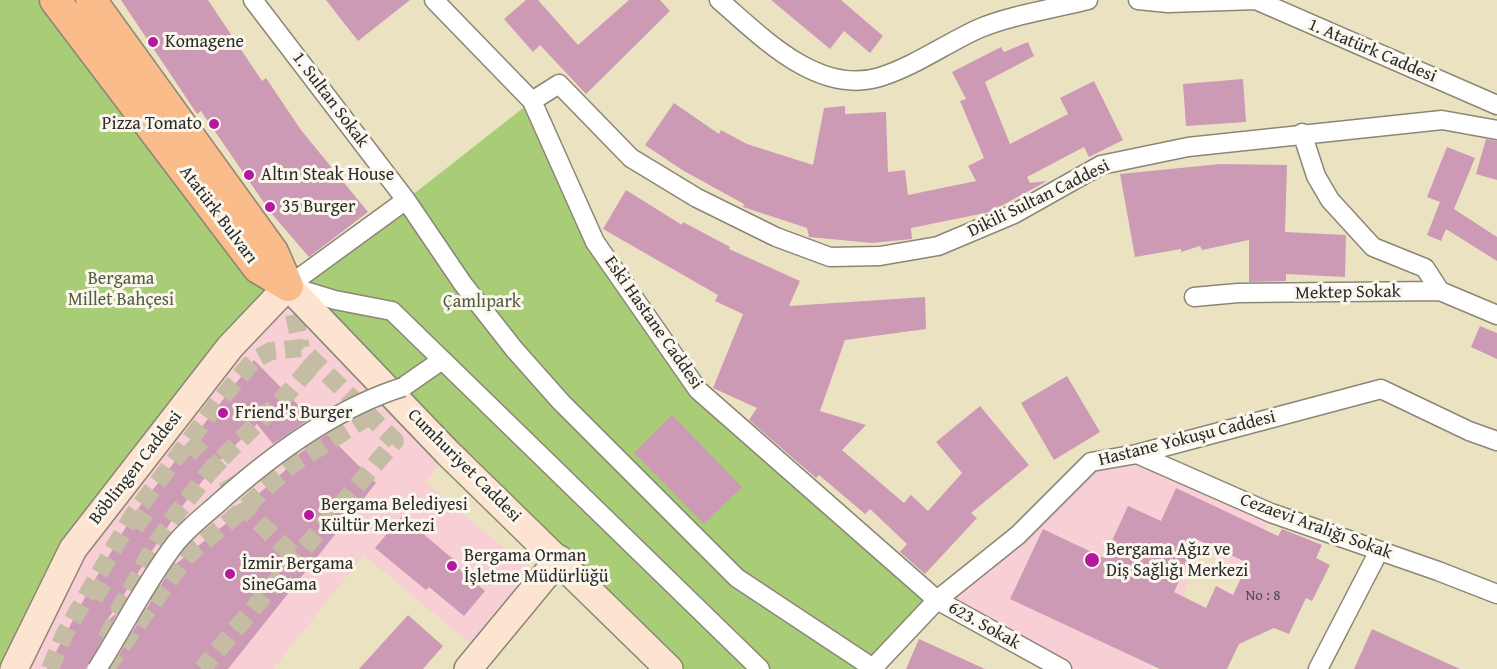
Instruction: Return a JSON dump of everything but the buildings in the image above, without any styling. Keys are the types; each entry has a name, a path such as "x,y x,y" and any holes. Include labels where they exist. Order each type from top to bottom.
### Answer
{"main road":[{"name":"Atatürk Bulvarı","path":"55,0 258,268 288,286"},
{"name":"Atatürk Bulvarı","path":"91,0 273,252 288,286"},
{"name":"Cumhuriyet Caddesi","path":"288,286 448,453 669,669"},
{"name":"Böblingen Caddesi","path":"14,669 73,549 230,347 288,286"},
{"path":"468,669 559,560"}],"street":[{"name":"1. Sultan Sokak","path":"253,0 406,200 463,284 514,349 561,402 737,578"},
{"path":"434,0 532,101"},
{"path":"719,0 769,43 805,67 837,79 861,81 905,66 980,28 1088,0"},
{"name":"1. Atatürk Caddesi","path":"1138,0 1168,3 1256,0 1497,105"},
{"name":"Dikili Sultan Caddesi","path":"532,101 559,84 631,158 697,198 776,237 830,257 880,256 938,246 1014,213 1101,165 1188,147 1302,133 1442,120 1497,130"},
{"name":"Eski Hastane Caddesi","path":"532,101 595,242 698,390 937,600"},
{"path":"1302,133 1316,176 1330,200 1373,247 1425,268 1440,291"},
{"path":"288,286 406,200"},
{"path":"288,286 335,300 392,311 439,363 760,669"},
{"name":"Mektep Sokak","path":"1194,297 1238,293 1440,291 1497,315"},
{"path":"97,669 172,547 236,486 327,422 376,395 403,387 439,363"},
{"name":"Hastane Yokuşu Caddesi","path":"872,669 937,600 1018,535 1091,462 1137,454 1382,389 1469,431 1497,441"},
{"name":"Cezaevi Aralığı Sokak","path":"1137,454 1271,513 1497,594"},
{"path":"1318,669 1380,551"},
{"path":"737,578 809,611"},
{"path":"737,578 872,669"},
{"name":"623. Sokak","path":"937,600 1062,669"}],"shaded area":[{"path":"288,286 448,453 425,482 540,578 478,650 364,555 273,669 14,669 73,549"},
{"name":"Bergama Ağız ve Diş Sağlığı Merkezi","path":"1137,454 1271,513 1246,570 1202,551 1151,669 1062,669 937,600 1091,462"}],"green space":[{"name":"Bergama Millet Bahçesi","path":"0,0 55,0 288,286 73,549 14,669 0,669"},
{"name":"Çamlıpark","path":"532,101 595,242 698,390 937,600 872,669 670,669 288,286 406,200"}],"tunnel":[{"path":"289,288 301,348"},
{"path":"50,669 64,635 133,515 220,400 254,360 271,351 301,348 395,441 202,669"},
{"path":"106,639 149,555 176,514 215,465 287,394 316,361"},
{"path":"106,668 186,557 290,466 369,416"},
{"path":"189,441 226,478 244,508 297,559"},
{"path":"133,515 162,536"},
{"path":"91,586 123,605"}],"place":[{"name":"Komagene","path":"153,42"},
{"name":"Pizza Tomato","path":"214,124"},
{"name":"Altın Steak House","path":"249,175"},
{"name":"35 Burger","path":"270,207"},
{"name":"Friend's Burger","path":"223,413"},
{"name":"Bergama Belediyesi Kültür Merkezi","path":"309,515"},
{"name":"Bergama Ağız ve Diş Sağlığı Merkezi","path":"1092,560"},
{"name":"Bergama Orman İşletme Müdürlüğü","path":"452,566"},
{"name":"İzmir Bergama SineGama","path":"230,574"}]}
